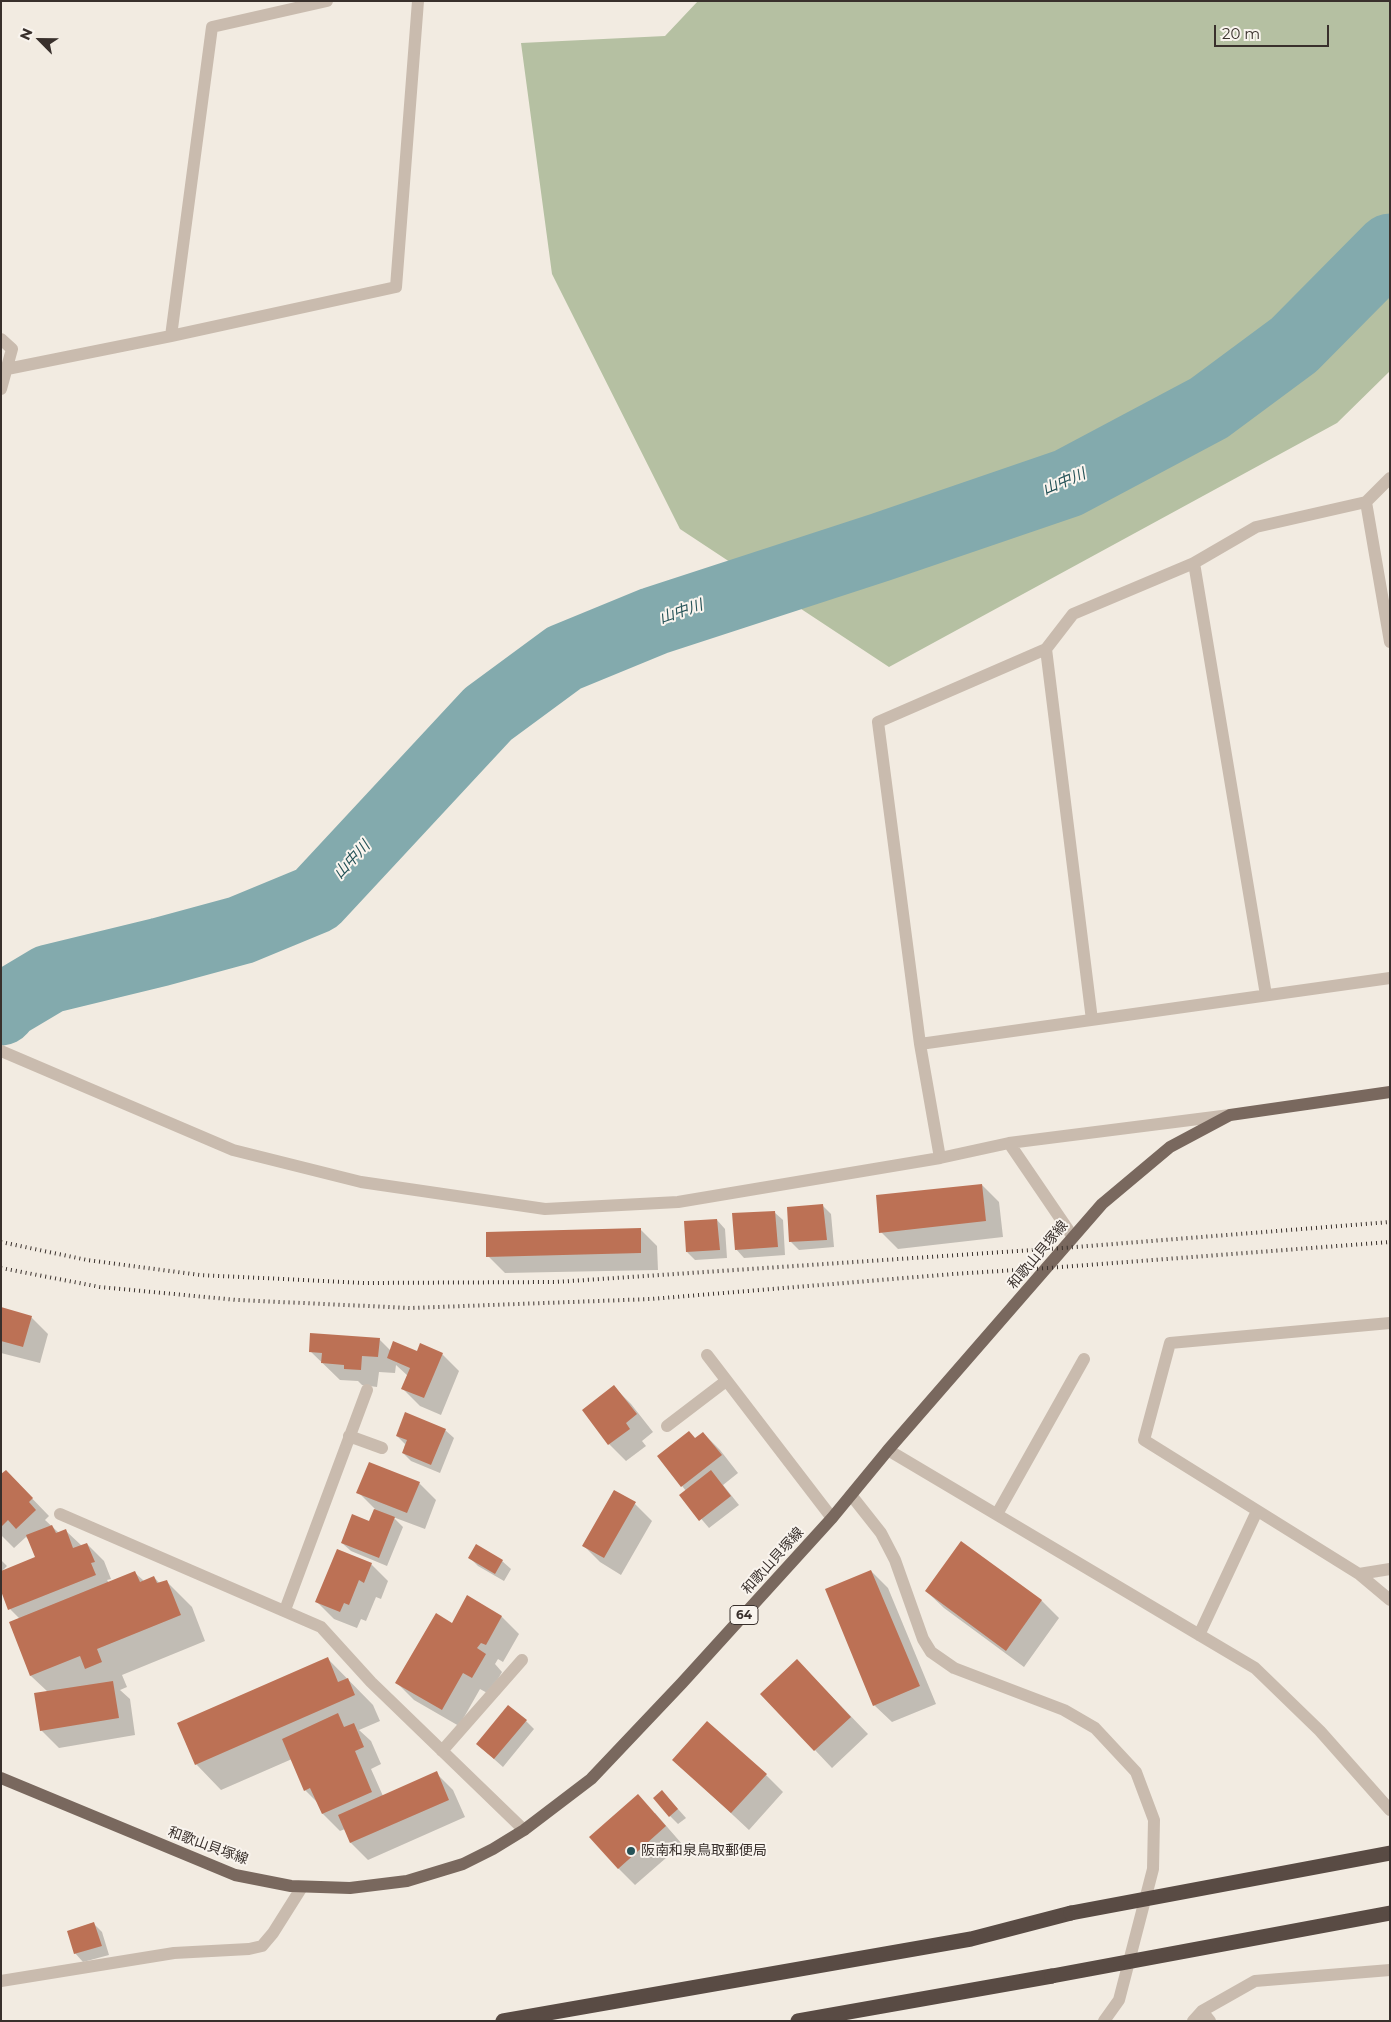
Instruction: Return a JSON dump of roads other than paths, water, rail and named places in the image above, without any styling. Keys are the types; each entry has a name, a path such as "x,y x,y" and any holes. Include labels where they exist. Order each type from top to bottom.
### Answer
{"highway":[{"path":"503,2021 970,1939 1071,1913 1390,1853"},
{"path":"798,2021 1390,1913"}],"main road":[{"name":"和歌山貝塚線","path":"1,1778 235,1874 302,1886 350,1888 407,1881 463,1864 493,1850 524,1830 591,1779 682,1683 832,1518 888,1450 1102,1204 1170,1147 1230,1115 1390,1092"}],"street":[{"path":"171,336 212,27 327,1"},
{"path":"7,369 171,336 396,287 418,1"},
{"path":"1,340 12,349 1,390"},
{"path":"940,1158 920,1044 878,722 1046,649 1072,614 1194,563 1256,527 1366,502 1390,478"},
{"path":"1366,502 1390,642"},
{"path":"1194,563 1266,995"},
{"path":"1046,649 1092,1020"},
{"path":"920,1044 1390,978"},
{"path":"1,1051 161,1121 233,1150 361,1182 545,1209 678,1202 940,1158 1009,1143 1230,1115"},
{"path":"1009,1143 1073,1237"},
{"path":"1390,1323 1170,1343 1144,1440 1359,1574 1390,1600"},
{"path":"707,1355 832,1518"},
{"path":"997,1514 1084,1359"},
{"path":"667,1426 726,1380"},
{"path":"284,1610 366,1390"},
{"path":"349,1436 382,1448"},
{"path":"888,1450 1255,1668 1320,1731 1390,1810"},
{"path":"851,1494 882,1533 895,1560 923,1639 932,1652 954,1668 1064,1710 1095,1728 1136,1772 1154,1820 1153,1869 1119,2000 1104,2021"},
{"path":"1199,1635 1257,1511"},
{"path":"60,1514 321,1626 371,1682 524,1830"},
{"path":"1359,1574 1390,1569"},
{"path":"442,1751 522,1660"},
{"path":"1,1981 174,1953 248,1950 262,1946 273,1933 302,1886"},
{"path":"1193,2021 1202,2011 1255,1980 1390,1970"},
{"path":"1202,2011 1210,2021"}],"waterway":[{"name":"山中川","path":"1,1011 7,1004 49,979 241,930 316,899 488,714 564,658 654,621 881,547 1068,483 1209,408 1294,345 1390,248"}],"railway":[{"path":"1,1242 87,1260 200,1275 364,1283 556,1282 1063,1248 1390,1222"},
{"path":"1,1268 100,1287 237,1300 411,1308 651,1299 953,1274 1390,1242"}],"place":[{"name":"阪南和泉鳥取郵便局","path":"631,1851"}]}
